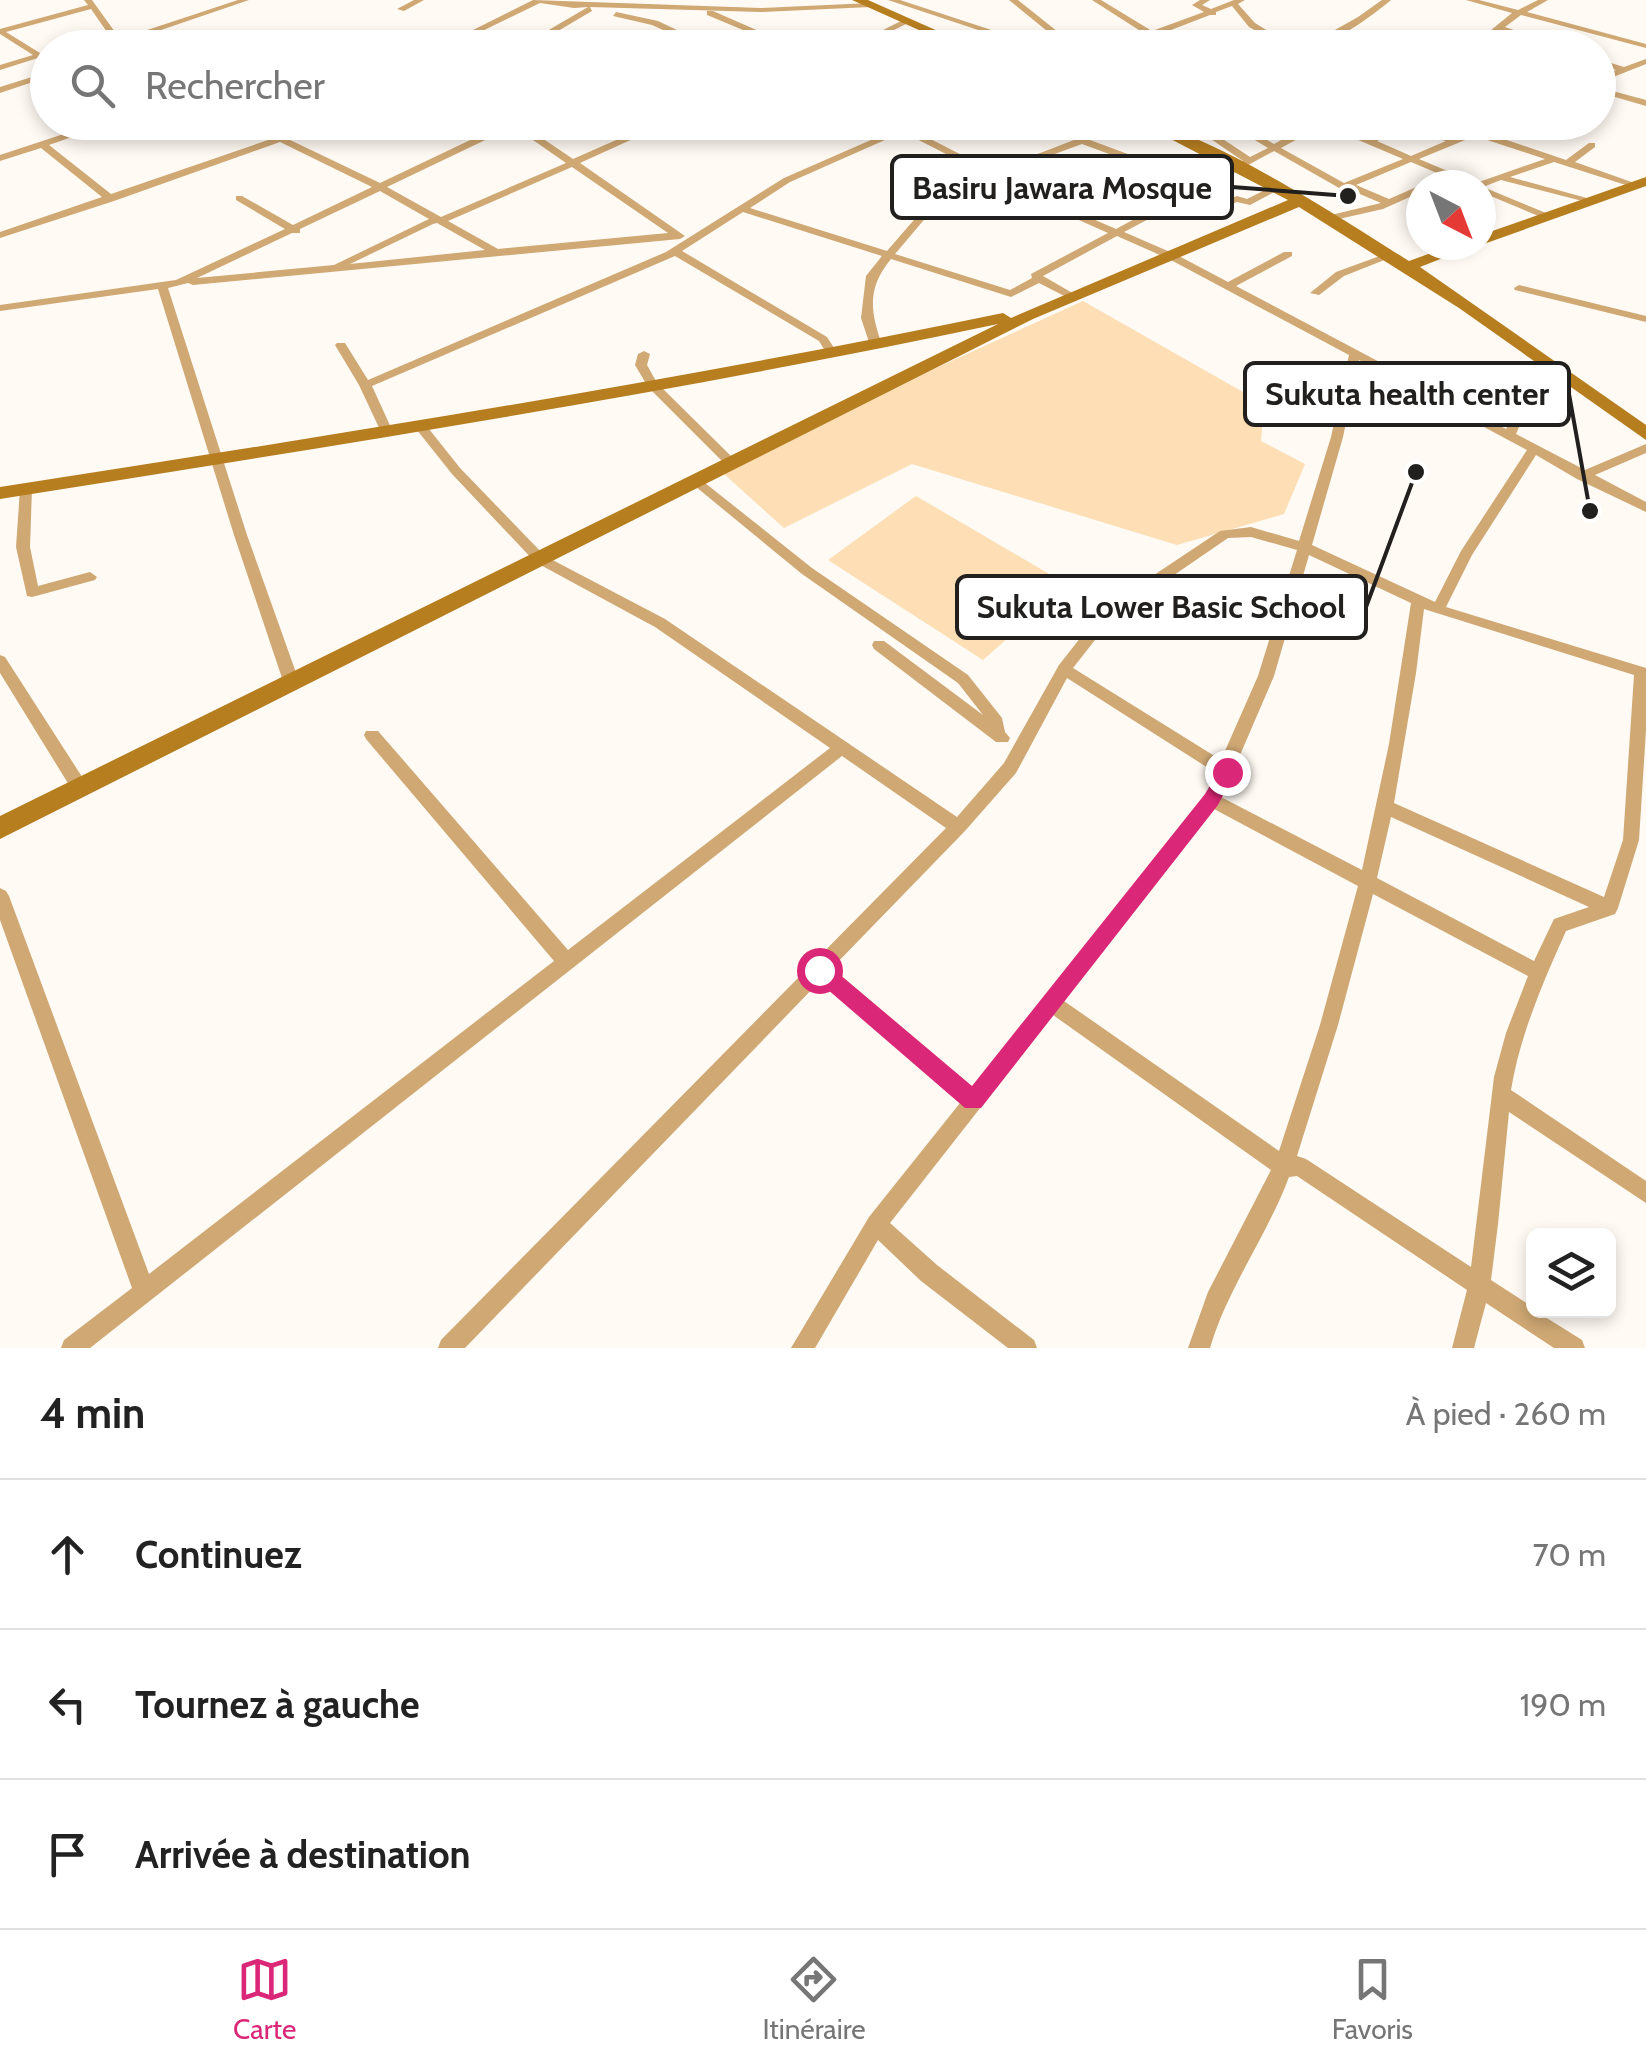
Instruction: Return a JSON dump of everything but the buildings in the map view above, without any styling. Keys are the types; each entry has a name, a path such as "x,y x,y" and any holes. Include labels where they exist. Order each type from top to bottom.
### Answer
{"street":[{"path":"161,30 245,0"},
{"path":"400,9 420,0"},
{"path":"475,30 538,0 700,8 867,2 929,30"},
{"path":"892,0 986,30"},
{"path":"1013,0 1051,30"},
{"path":"1099,2 1116,0"},
{"path":"1206,0 1196,5 1213,13"},
{"path":"1341,30 1386,0"},
{"path":"1470,0 1585,30"},
{"path":"1494,30 1544,0"},
{"path":"569,2 671,30"},
{"path":"1099,2 1142,30"},
{"path":"1160,30 1237,2 1252,25 1261,30"},
{"path":"0,31 90,3 107,30"},
{"path":"700,8 752,30"},
{"path":"553,30 589,9"},
{"path":"889,30 908,21"},
{"path":"1498,27 1507,30"},
{"path":"0,31 30,48"},
{"path":"1616,38 1646,46"},
{"path":"0,68 30,60"},
{"path":"1616,74 1643,63"},
{"path":"1616,67 1623,70"},
{"path":"0,90 30,80"},
{"path":"1616,92 1646,103"},
{"path":"0,158 54,140"},
{"path":"0,235 277,140"},
{"path":"282,140 380,186 499,254"},
{"path":"179,284 478,140"},
{"path":"539,140 682,237"},
{"path":"327,272 432,221 443,220 625,140"},
{"path":"0,308 179,284 682,237 818,164 875,140"},
{"path":"928,140 1055,206 1173,257 1646,508"},
{"path":"1187,140 1245,164"},
{"path":"1214,140 1277,186 1409,266 1646,434"},
{"path":"1262,140 1388,202"},
{"path":"1072,297 1036,276 1291,140"},
{"path":"1452,140 1457,141"},
{"path":"1498,140 1641,183"},
{"path":"876,345 867,318 870,285 887,256 942,192 1085,141 1202,185"},
{"path":"1370,141 1440,170"},
{"path":"1347,185 1457,141"},
{"path":"42,144 111,199"},
{"path":"1569,162 1592,145"},
{"path":"1044,154 1076,170 1118,170 1173,201 1214,209 1236,199 1248,203 1277,186"},
{"path":"1496,180 1555,158"},
{"path":"1055,206 1073,197 1093,202 1137,183 1154,166"},
{"path":"1503,178 1591,202"},
{"path":"1496,233 1641,183"},
{"path":"1496,194 1548,218"},
{"path":"1330,218 1404,195"},
{"path":"239,198 296,230"},
{"path":"0,828 729,461 1027,316 1302,200"},
{"path":"740,208 1011,294 1040,278"},
{"path":"365,385 674,251 682,237"},
{"path":"674,251 823,339 832,354"},
{"path":"1229,286 1288,254"},
{"path":"1315,293 1340,274 1392,255"},
{"path":"1409,266 1426,260"},
{"path":"163,288 219,457 244,557 290,682"},
{"path":"1519,288 1646,319"},
{"path":"0,493 421,427 1027,316"},
{"path":"341,345 387,432"},
{"path":"802,1348 876,1224 1212,800 1266,676 1337,437 1355,352"},
{"path":"644,354 641,365 652,385 729,461"},
{"path":"1509,435 1522,404"},
{"path":"421,427 456,471 540,559 660,623 958,828"},
{"path":"1582,476 1646,448"},
{"path":"1438,610 1466,554 1534,449"},
{"path":"695,479 807,571 963,679 998,722 997,734"},
{"path":"26,489 23,547 32,592 90,578"},
{"path":"449,1348 958,828 1010,768 1064,668 1108,613 1225,534 1251,532 1304,547 1438,610 1644,670 1631,840 1610,908"},
{"path":"1199,1348 1208,1312 1284,1167 1369,883 1387,808 1418,601"},
{"path":"880,644 1017,749"},
{"path":"0,661 80,788"},
{"path":"1064,668 1227,772"},
{"path":"372,734 566,961"},
{"path":"84,1344 144,1291 840,749"},
{"path":"1212,800 1538,972"},
{"path":"1387,808 1610,908"},
{"path":"0,896 144,1291"},
{"path":"1463,1348 1482,1289 1501,1095 1538,972 1560,925 1610,908"},
{"path":"819,970 973,1101"},
{"path":"1051,1002 1284,1167 1298,1166 1574,1348"},
{"path":"1501,1095 1646,1193"},
{"path":"876,1224 928,1273 1026,1348"}],"shaded area":[{"path":"1083,301 1264,404 1261,441 1305,464 1284,514 1177,545 912,464 784,528 724,474 936,368"},
{"path":"916,496 1068,585 983,660 828,560"}],"place":[{"name":"Basiru Jawara Mosque","path":"1348,196"},
{"name":"Sukuta Lower Basic School","path":"1416,472"},
{"name":"Sukuta health center","path":"1590,511"}],"route":[{"path":"819,970 973,1101 1212,800 1227,772"}]}
